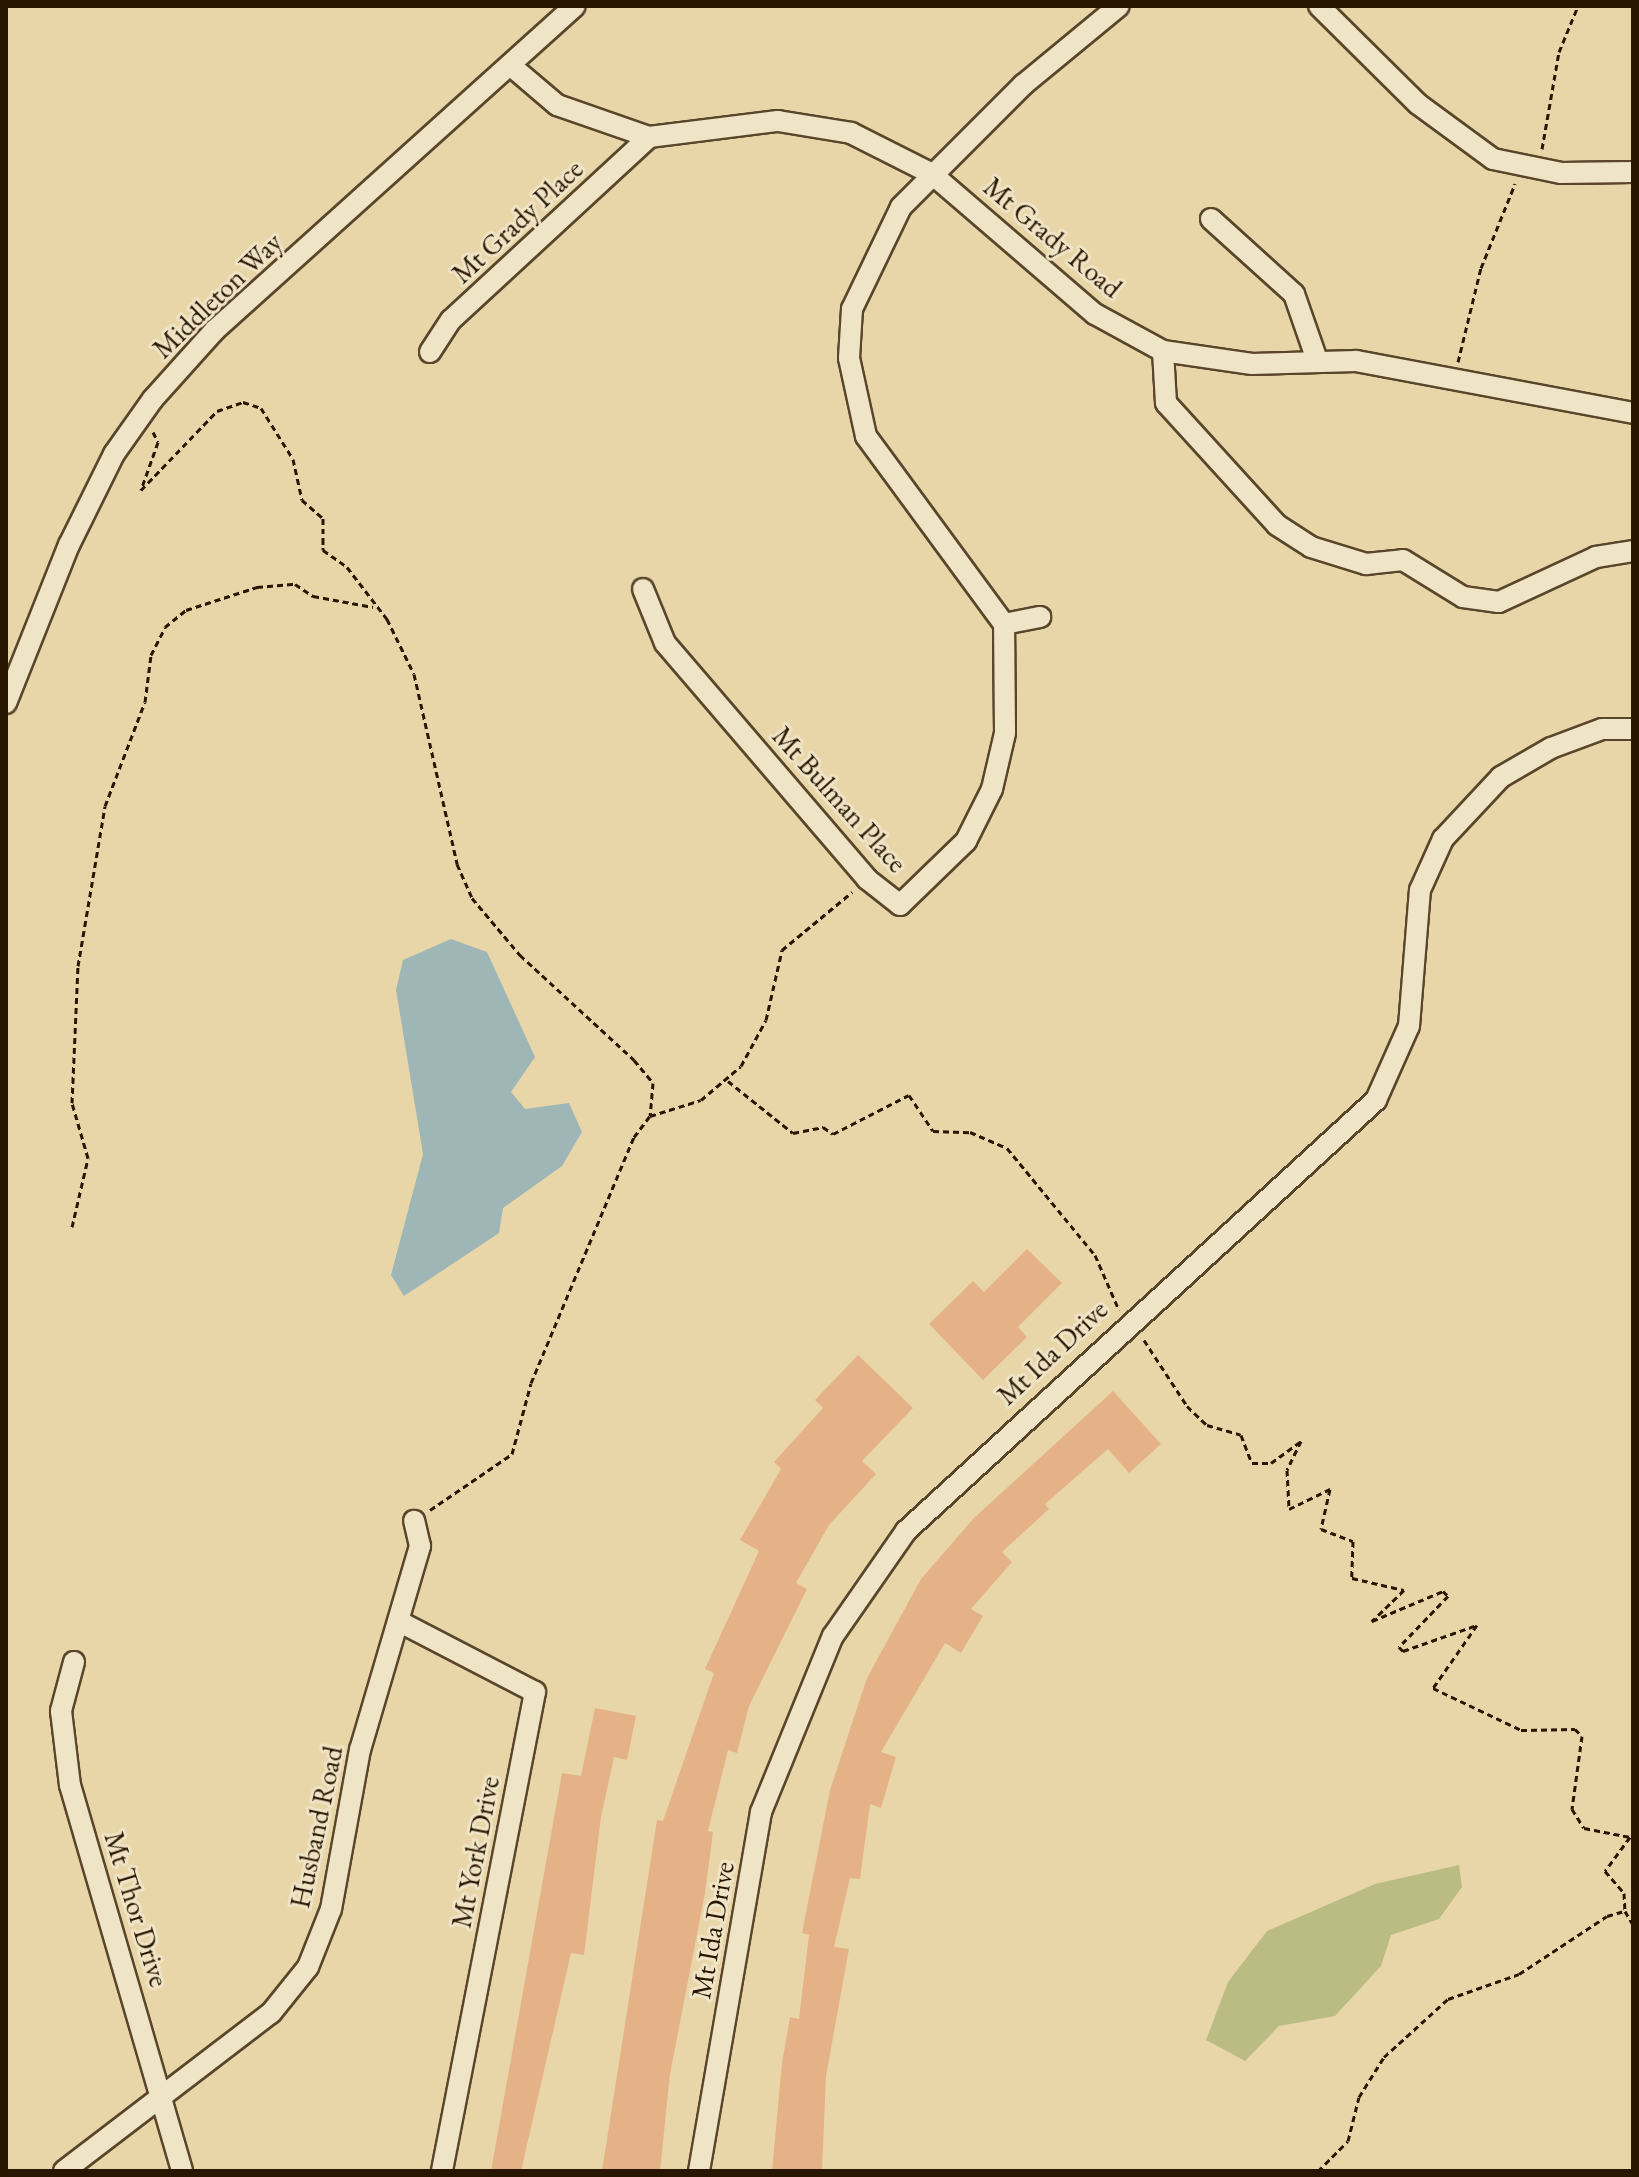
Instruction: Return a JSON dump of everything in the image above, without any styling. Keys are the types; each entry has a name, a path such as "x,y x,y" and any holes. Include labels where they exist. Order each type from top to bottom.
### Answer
{"street":[{"name":"Middleton Way","path":"6,703 69,545 142,414 215,330 575,6"},
{"path":"1040,617 1004,624 866,436 849,358 852,309 867,265 901,207 932,174 1119,6"},
{"path":"1319,6 1418,104 1493,159 1530,167 1633,172"},
{"name":"Mt Grady Road","path":"510,65 557,105 649,137 778,121 851,133 932,174 1095,314 1163,351 1252,364 1317,360 1452,379 1633,413"},
{"name":"Mt Grady Place","path":"430,352 451,320 649,137"},
{"path":"1211,219 1294,294 1317,360"},
{"path":"1163,351 1166,403 1277,525 1311,547 1366,564 1403,560 1463,597 1499,602 1596,557 1633,551"},
{"name":"Mt Bulman Place","path":"643,589 665,643 867,879 900,905 966,841 992,789 1005,733 1004,624"},
{"name":"Mt Ida Drive","path":"699,2171 761,1812 833,1636 906,1531 1376,1100 1409,1026 1420,890 1443,839 1513,769 1602,729 1633,729"},
{"name":"Husband Road","path":"64,2171 162,2092 271,2013 308,1967 331,1909 360,1750 420,1546 414,1521"},
{"name":"Mt York Drive","path":"400,1622 535,1692 442,2171"},
{"name":"Mt Thor Drive","path":"74,1662 61,1711 70,1785 162,2092 182,2171"}],"path":[{"path":"1452,379 1481,268 1530,167 1559,52 1578,6"},
{"path":"142,414 158,442 141,490 217,411 243,402 261,408 293,459 302,500 323,518 323,550 347,567 377,608 414,674 457,864 472,898 520,955 627,1052 653,1083 650,1116 634,1137 531,1383 512,1454 414,1521"},
{"path":"72,1227 88,1158 72,1103 78,966 105,806 165,627 186,610 271,584 377,608"},
{"path":"650,1116 701,1100 728,1081 766,1020 782,950 867,879"},
{"path":"728,1081 793,1133 823,1127 833,1134 909,1095 933,1131 970,1132 1007,1148 1095,1255 1119,1310"},
{"path":"1134,1328 1187,1406 1207,1425 1241,1435 1252,1463 1271,1463 1301,1441 1287,1470 1289,1509 1330,1489 1321,1529 1353,1541 1352,1578 1404,1590 1372,1621 1443,1591 1448,1596 1399,1647 1403,1651 1477,1625 1433,1688 1521,1730 1575,1729 1582,1736 1572,1809 1584,1828 1630,1837 1605,1871 1624,1893 1625,1911 1633,1925"},
{"path":"1318,2171 1348,2141 1359,2097 1384,2057 1448,1999 1519,1974 1607,1916 1625,1911"}],"green space":[{"path":"1459,1865 1462,1887 1439,1919 1391,1935 1381,1966 1335,2016 1279,2026 1245,2061 1206,2040 1228,1982 1267,1931 1375,1884"}],"water":[{"path":"451,939 487,952 535,1057 511,1092 525,1109 569,1103 582,1132 562,1166 503,1208 499,1233 404,1296 391,1275 423,1154 396,990 403,960"}],"building":[{"path":"1027,1249 1062,1283 1018,1327 1027,1337 983,1380 929,1324 973,1281 984,1292"},
{"path":"858,1355 913,1408 862,1461 876,1474 829,1525 796,1583 807,1589 749,1706 737,1753 728,1750 708,1831 713,1832 705,1893 670,2074 660,2171 602,2171 657,1820 663,1821 714,1673 705,1669 759,1551 740,1540 781,1469 774,1462 823,1408 815,1400"},
{"path":"1113,1391 1161,1444 1129,1473 1108,1449 1045,1504 1049,1509 1002,1552 1012,1562 971,1609 983,1616 961,1653 945,1643 881,1752 896,1757 881,1808 870,1804 860,1879 850,1878 834,1947 849,1949 826,2076 822,2171 772,2171 782,2063 790,2017 799,2019 809,1935 802,1933 830,1790 867,1678 921,1579 974,1518"},
{"path":"595,1708 636,1716 627,1760 614,1757 601,1817 584,1955 571,1953 521,2171 491,2171 562,1773 581,1776"}]}
